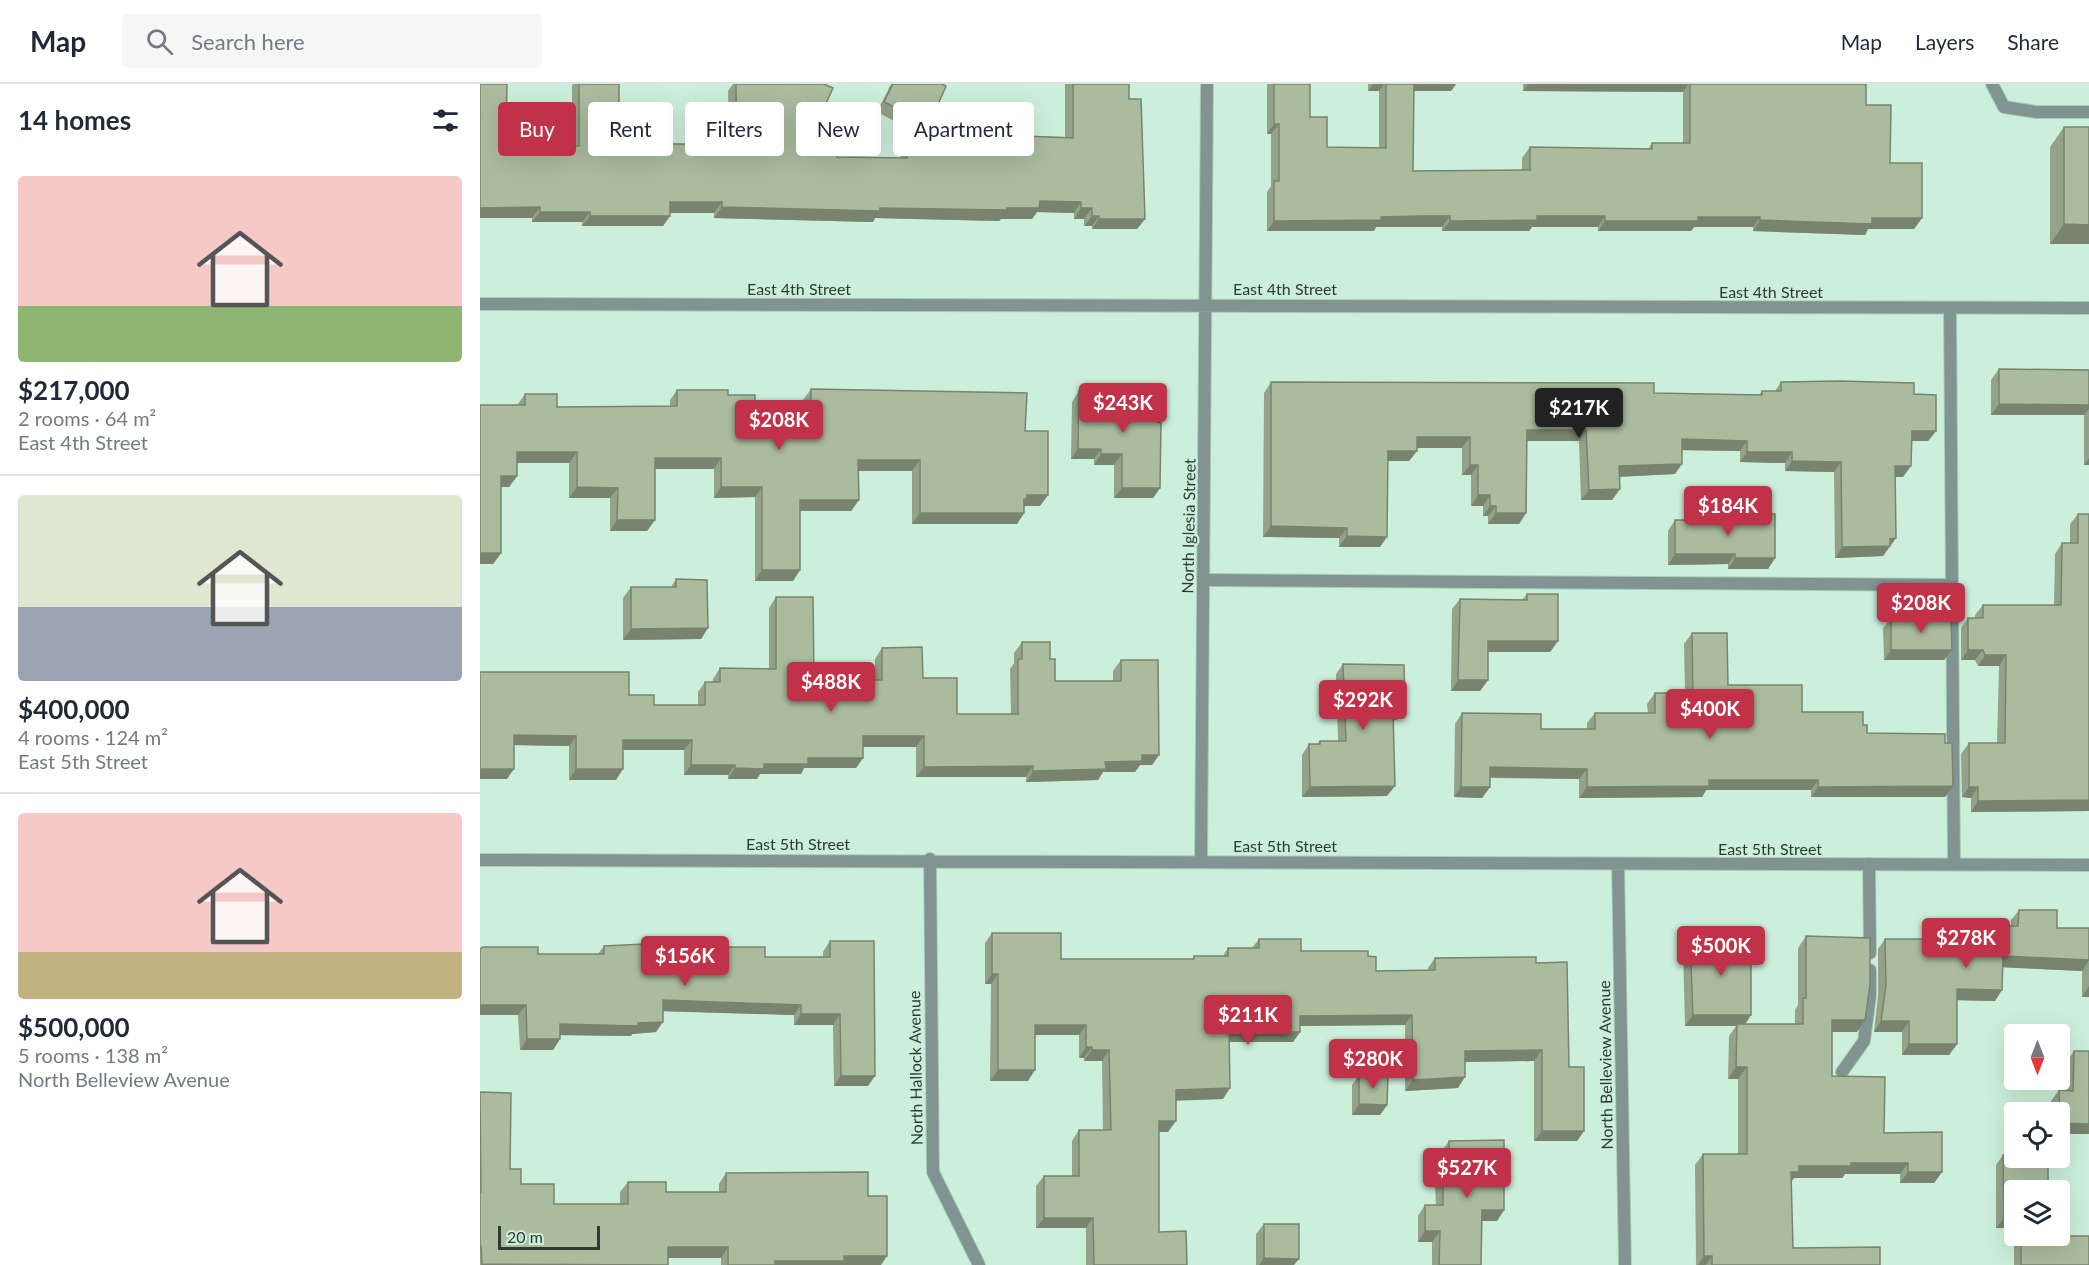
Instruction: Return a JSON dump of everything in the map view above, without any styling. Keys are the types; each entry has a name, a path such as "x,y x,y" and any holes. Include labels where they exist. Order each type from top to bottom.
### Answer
{"street":[{"name":"North Iglesia Street","path":"1202,861 1207,84"},
{"path":"1992,84 2004,107 2036,112 2089,112"},
{"name":"East 4th Street","path":"480,304 1207,304 2089,308"},
{"path":"1950,308 1954,864"},
{"path":"1204,580 1952,585"},
{"name":"East 5th Street","path":"480,860 930,859 2089,865"},
{"name":"North Hallock Avenue","path":"930,859 933,1172 979,1265"},
{"name":"North Belleview Avenue","path":"1618,864 1625,1265"},
{"path":"1842,1072 1864,1041 1870,996 1869,864"}],"building":[{"path":"480,84 507,84 507,102 498,102 498,156 576,156 576,146 579,146 579,84 619,84 619,102 588,102 588,156 673,156 673,144 685,144 685,156 784,156 784,102 736,102 736,84 824,84 833,88 827,102 796,102 796,156 907,158 907,156 1034,156 1034,136 1073,138 1073,84 1129,84 1129,99 1141,99 1145,219 1099,219 1099,216 1092,216 1092,208 1081,208 1081,202 1040,201 1039,208 1007,208 1007,210 880,208 880,211 722,207 722,202 670,202 670,216 590,216 590,212 540,212 540,207 480,208"},
{"path":"893,84 942,84 946,86 939,102 893,102 893,106 884,102"},
{"path":"1274,84 1310,84 1310,117 1327,117 1327,147 1386,148 1386,84 1414,84 1413,171 1530,170 1530,147 1652,149 1652,143 1690,143 1690,84 1866,84 1866,105 1891,105 1890,163 1922,163 1922,218 1872,218 1872,224 1760,220 1760,217 1698,217 1698,221 1605,221 1605,216 1537,216 1537,220 1450,221 1450,216 1419,216 1381,217 1381,220 1274,221 1274,181 1279,181 1279,124 1274,124"},
{"path":"2064,127 2089,127 2089,225 2064,224"},
{"path":"1999,369 2089,370 2089,405 1999,404"},
{"path":"1271,382 1654,383 1654,393 1762,395 1762,391 1781,391 1781,382 1914,383 1914,394 1936,395 1936,431 1912,431 1911,466 1895,466 1896,538 1890,539 1890,546 1842,547 1841,462 1792,461 1792,452 1747,452 1747,441 1682,439 1682,464 1619,466 1620,489 1589,490 1586,430 1527,430 1526,513 1496,513 1496,506 1490,506 1490,495 1478,495 1478,465 1470,465 1470,437 1417,437 1417,451 1388,451 1387,537 1347,536 1347,528 1271,526"},
{"path":"811,389 1027,393 1025,431 1048,431 1048,495 1027,495 1027,499 1024,499 1024,513 920,513 920,460 858,460 859,500 800,500 800,570 762,570 762,487 721,487 721,458 655,458 655,520 617,520 618,488 577,487 577,452 517,452 517,476 501,476 501,553 480,553 480,405 525,405 525,394 557,394 557,407 677,406 677,390 728,390 728,395 755,395 755,406 811,406"},
{"path":"1079,391 1128,391 1128,398 1157,398 1157,422 1161,423 1160,488 1122,488 1122,454 1101,454 1101,449 1078,449"},
{"path":"1735,514 1775,514 1775,558 1735,558 1735,554 1675,554 1675,520 1735,520"},
{"path":"2078,514 2089,514 2089,800 1978,801 1978,787 1969,787 1969,743 2005,743 2006,655 1985,655 1983,650 1968,650 1968,618 1983,618 1983,605 2061,605 2062,543 2078,543"},
{"path":"676,579 707,580 708,628 631,629 631,587 676,587"},
{"path":"1527,594 1558,594 1558,641 1488,641 1488,680 1458,680 1460,599 1527,600"},
{"path":"776,597 813,597 814,680 882,680 882,648 922,647 923,678 957,678 957,714 1018,714 1018,659 1022,659 1022,642 1050,642 1050,659 1055,659 1055,681 1121,681 1121,660 1158,660 1159,755 1142,755 1142,761 1105,762 1106,769 1033,771 1033,766 924,767 924,736 863,736 863,758 808,758 808,764 764,764 764,769 735,768 735,765 691,765 692,740 623,740 623,769 576,769 576,736 514,735 514,769 480,769 480,672 629,672 629,695 654,695 654,705 705,705 705,682 720,682 720,668 776,669"},
{"path":"1891,618 1951,618 1952,650 1891,650"},
{"path":"1692,633 1727,633 1728,685 1802,685 1802,712 1863,712 1863,725 1867,725 1867,733 1945,734 1945,743 1952,743 1953,786 1818,787 1818,780 1709,780 1709,786 1587,787 1587,769 1490,767 1490,787 1461,787 1462,713 1541,714 1541,729 1595,729 1595,713 1655,713 1655,693 1693,693"},
{"path":"1343,664 1404,665 1405,709 1393,712 1395,786 1310,787 1309,744 1320,744 1320,741 1346,741"},
{"path":"2019,910 2057,910 2057,928 2089,928 2089,960 2003,956 2002,990 1957,989 1957,1044 1909,1044 1909,1021 1881,1021 1886,985 1885,939 1967,939 1967,926 2018,926"},
{"path":"992,933 1061,933 1061,959 1194,959 1194,956 1228,956 1228,948 1259,948 1259,939 1301,939 1301,951 1368,951 1368,956 1376,957 1376,971 1435,970 1435,958 1536,957 1536,963 1567,962 1569,1067 1584,1067 1584,1131 1542,1131 1542,1050 1465,1051 1465,1077 1413,1080 1412,1015 1300,1016 1300,1032 1229,1032 1230,1088 1176,1090 1176,1121 1159,1121 1159,1232 1186,1231 1187,1265 1094,1265 1093,1218 1044,1218 1044,1176 1079,1176 1079,1130 1111,1130 1109,1050 1092,1050 1092,1047 1086,1047 1086,1025 1035,1025 1035,1070 998,1070 998,974 992,974"},
{"path":"1806,936 1870,938 1870,984 1865,1020 1832,1020 1832,1076 1885,1077 1884,1133 1942,1132 1942,1172 1908,1172 1908,1163 1851,1163 1851,1166 1799,1166 1799,1172 1791,1172 1793,1248 1880,1247 1880,1265 1712,1265 1712,1256 1704,1256 1703,1154 1747,1154 1747,1067 1736,1067 1737,1024 1803,1024 1803,998 1806,998"},
{"path":"1690,938 1734,938 1734,947 1751,947 1751,1015 1693,1015"},
{"path":"830,941 874,941 875,1076 841,1076 840,1014 801,1014 801,1005 663,1000 663,1022 638,1023 638,1026 560,1024 560,1039 527,1039 526,1005 480,1005 480,949 483,947 538,947 538,954 604,954 604,946 665,943 665,947 765,947 765,957 830,957"},
{"path":"2074,1051 2089,1051 2089,1124 2070,1123 2070,1102 2059,1102 2059,1090 2073,1091"},
{"path":"1359,1075 1388,1075 1387,1105 1359,1104"},
{"path":"480,1092 511,1093 510,1169 521,1169 521,1184 554,1184 554,1204 628,1204 628,1182 666,1182 666,1192 726,1192 726,1173 868,1172 868,1196 887,1196 887,1256 844,1256 844,1261 775,1261 775,1265 728,1265 728,1247 668,1247 668,1265 482,1264"},
{"path":"1504,1140 1504,1210 1482,1210 1481,1265 1439,1265 1440,1231 1425,1231 1425,1205 1443,1205 1443,1175 1446,1175 1446,1159 1450,1158 1449,1141"},
{"path":"2003,1155 2004,1168 2048,1168 2048,1180 2004,1180 2004,1218"},
{"path":"1264,1224 1299,1224 1299,1259 1264,1258"},
{"path":"2070,1236 2089,1236 2089,1265 2021,1265 2021,1246 2070,1246"}]}
